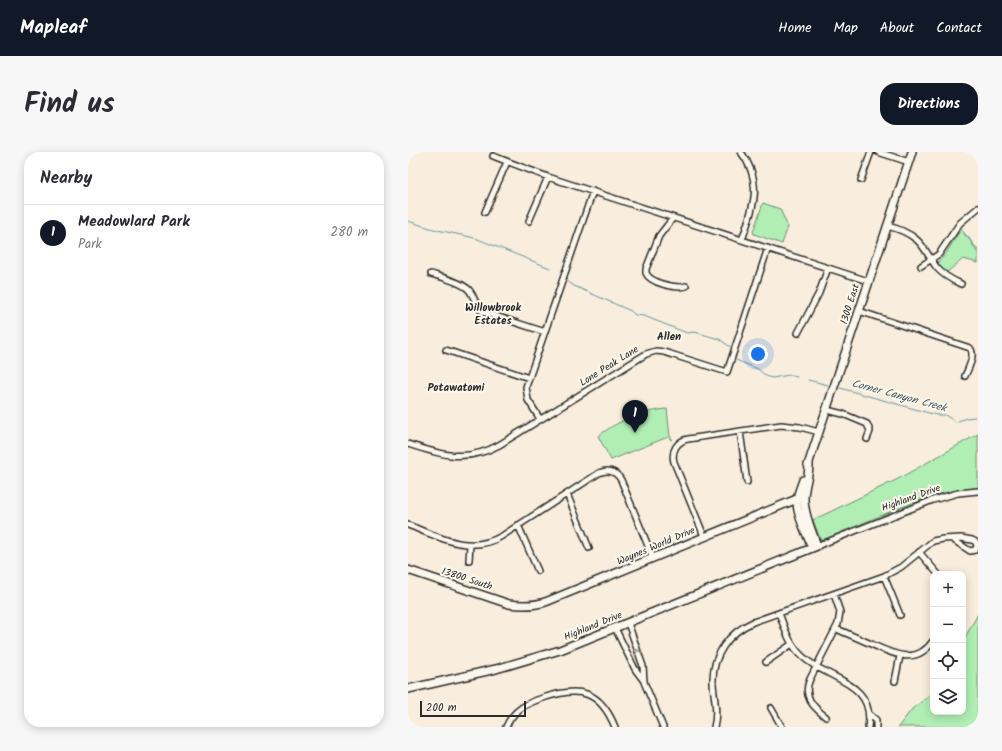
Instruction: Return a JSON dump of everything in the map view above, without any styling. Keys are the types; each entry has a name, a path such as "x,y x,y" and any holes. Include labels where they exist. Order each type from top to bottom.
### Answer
{"main road":[{"name":"1300 East","path":"801,500 809,462 912,152"},
{"name":"Waynes World Drive","path":"521,605 536,604 548,601 704,536 801,500"},
{"path":"778,562 806,546 807,542 804,526 799,511 801,500"},
{"path":"801,500 816,548"},
{"path":"804,526 816,548"},
{"name":"Highland Drive","path":"408,689 524,662 560,650 816,548"},
{"name":"13800 South","path":"408,570 506,603 521,605"}],"street":[{"path":"741,152 751,169 755,188 754,202 742,240"},
{"path":"861,180 871,152"},
{"path":"878,152 909,162"},
{"path":"493,156 548,177 868,281"},
{"path":"485,212 507,162"},
{"path":"530,221 548,177"},
{"path":"540,419 526,396 526,387 592,191"},
{"path":"921,266 932,260 942,251 960,223 978,208"},
{"path":"673,218 659,236 646,269 646,273 651,279 675,287 686,286"},
{"path":"888,226 907,233 916,239 942,274 961,284"},
{"name":"Lone Peak Lane","path":"408,444 443,455 473,455 494,447 653,351 664,352 727,372 768,248"},
{"path":"798,333 819,293 828,268"},
{"path":"431,274 464,286 470,292 477,306 483,312 545,332"},
{"path":"859,311 971,349 972,355 965,376"},
{"path":"446,350 529,378"},
{"path":"827,410 843,414 867,424 870,431 867,439"},
{"path":"704,536 674,462 674,450 677,444 685,439 786,425 819,432"},
{"path":"740,431 747,482"},
{"path":"408,524 454,542 470,545 491,541 601,472 608,471 616,474 621,480 653,558"},
{"name":"Highland Drive","path":"816,548 837,541 853,531 932,500 958,493 978,491"},
{"path":"567,494 589,548"},
{"path":"518,525 538,571"},
{"path":"714,727 716,709 713,674 717,658 732,635 742,627 884,576 895,570 933,541 952,539"},
{"path":"469,560 470,545"},
{"path":"919,552 935,571"},
{"path":"884,576 900,615"},
{"path":"826,717 812,704 808,695 809,682 837,629 840,612 834,594"},
{"path":"780,613 786,632 792,644 803,658 854,688 864,700 869,714 868,727"},
{"path":"628,623 642,666 644,682"},
{"path":"616,628 635,669 644,682 663,727"},
{"path":"837,629 900,656 920,653 931,643"},
{"path":"766,662 792,644"},
{"path":"895,681 900,656"},
{"path":"506,727 510,719 523,706 533,701 563,692 573,691 584,693 593,697 605,707 615,727"},
{"path":"770,708 782,727"},
{"path":"869,714 876,720 876,727"}],"green space":[{"path":"763,203 780,209 788,227 782,244 754,234 753,232"},
{"path":"961,229 978,250 978,263 963,259 946,273 937,263 945,255"},
{"path":"667,409 671,440 668,437 611,460 598,436 622,421 646,413"},
{"path":"978,434 978,488 956,490 925,498 821,541 813,520 896,480"},
{"path":"978,614 978,727 898,727 912,709 930,695 930,715 966,715 966,636"}],"waterway":[{"name":"Corner Canyon Creek","path":"408,221 433,229 475,238 550,268"},
{"path":"964,234 969,238 978,254"},
{"name":"Corner Canyon Creek","path":"567,281 574,286 631,311 635,315 644,316 687,333 695,332 719,339 732,348"},
{"name":"Corner Canyon Creek","path":"736,360 758,369 766,376 772,378 789,375 797,377"},
{"name":"Corner Canyon Creek","path":"808,380 828,385"},
{"name":"Corner Canyon Creek","path":"840,388 936,415 945,415 956,422 966,418 975,417"}],"place":[{"name":"Meadowlard Park","path":"635,433"}],"district":[{"name":"Willowbrook Estates","path":"493,314"},
{"name":"Allen","path":"669,337"},
{"name":"Potawatomi","path":"456,388"}]}
